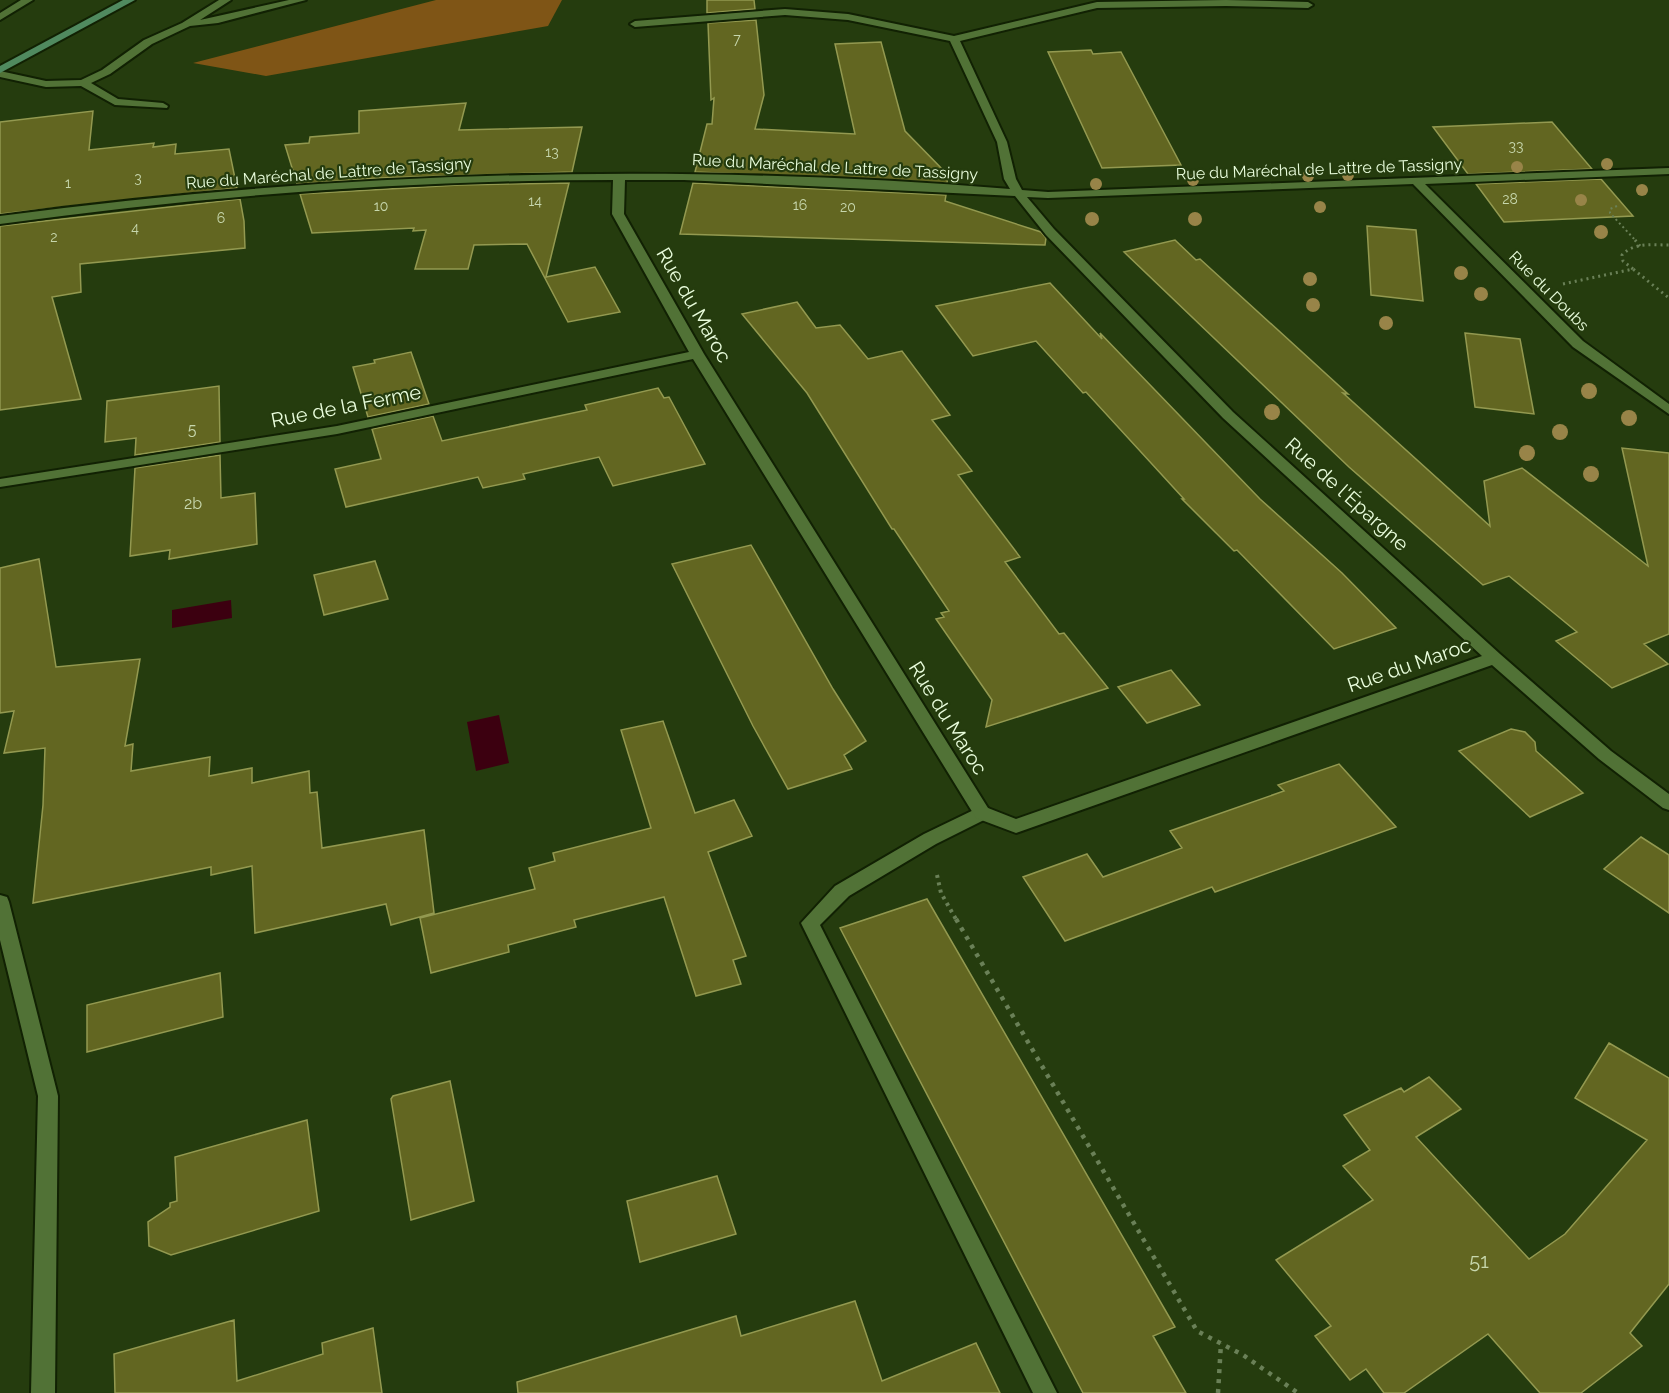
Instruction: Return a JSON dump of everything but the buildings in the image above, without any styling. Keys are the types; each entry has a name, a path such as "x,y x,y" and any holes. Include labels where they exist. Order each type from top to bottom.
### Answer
{"main road":[{"path":"0,72 130,0"}],"street":[{"path":"0,17 28,0"},
{"path":"0,72 46,84 83,82 106,72 148,42 185,25 226,0"},
{"path":"185,25 218,20 301,0"},
{"path":"635,24 785,12 848,17 954,39 1096,5 1226,3 1308,5"},
{"name":"Rue de l'Épargne","path":"954,39 1002,142 1010,179 1018,194 1050,232 1228,415 1494,658 1605,755 1669,803"},
{"path":"83,82 115,102 163,106"},
{"name":"Rue du Maréchal de Lattre de Tassigny","path":"0,220 80,208 386,183 619,176 959,188 1018,194 1076,194 1669,171"},
{"name":"Rue du Maroc","path":"619,176 618,214 697,354 982,813 1016,826 1494,658"},
{"name":"Rue du Doubs","path":"1417,182 1578,344 1669,410"},
{"name":"Rue de la Ferme","path":"0,483 337,429 697,354"},
{"path":"982,813 930,839 842,891 810,923 1045,1393"},
{"path":"0,902 5,946 48,1095 43,1393"}],"path":[{"path":"1619,205 1610,209 1610,213 1640,246"},
{"path":"1669,245 1640,246 1631,248 1622,255 1623,261 1669,298"},
{"path":"1556,285 1633,269"},
{"path":"930,839 941,893 1197,1331 1243,1355 1298,1393"},
{"path":"1218,1393 1221,1343"}],"shaded area":[{"path":"436,0 562,0 548,26 266,76 193,63"},
{"path":"231,600 232,618 172,628 172,610"},
{"path":"499,715 509,763 476,771 467,722"}]}
